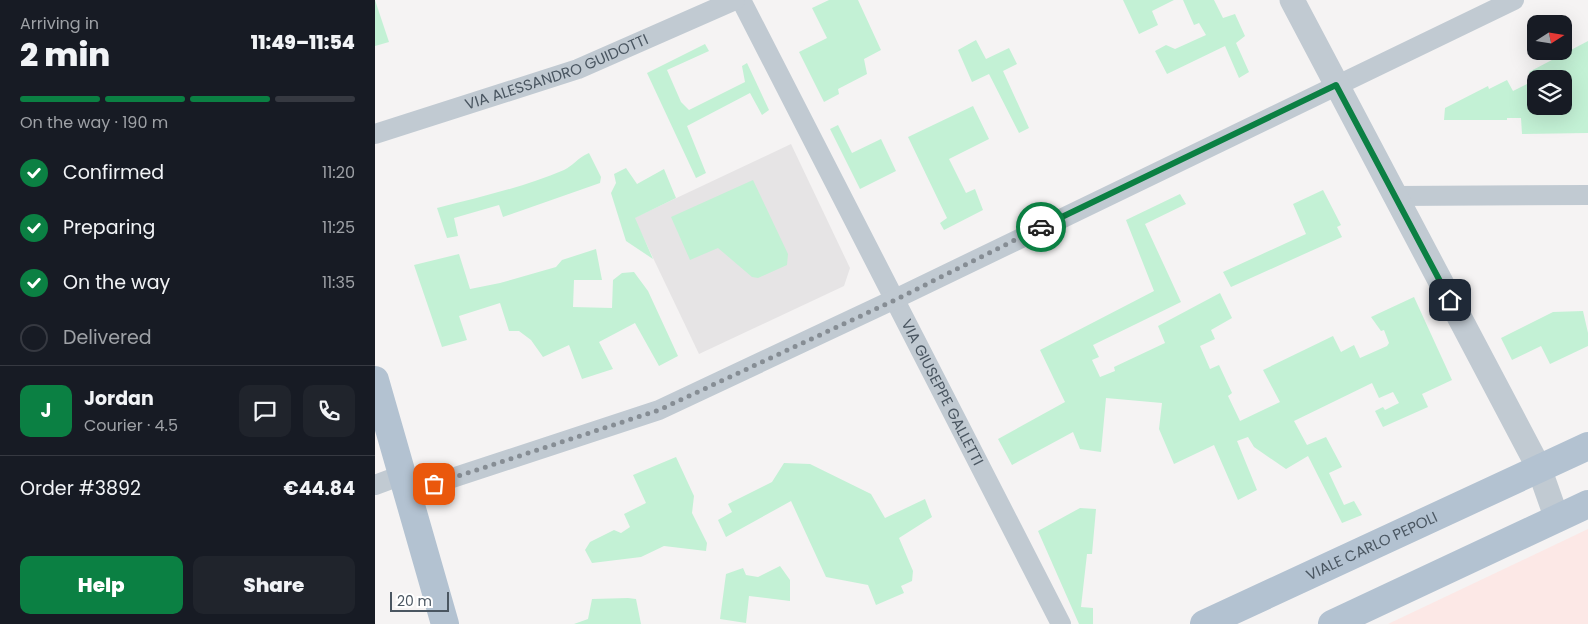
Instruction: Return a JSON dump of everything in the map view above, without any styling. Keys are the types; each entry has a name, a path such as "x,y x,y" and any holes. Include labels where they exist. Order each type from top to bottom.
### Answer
{"main road":[{"path":"375,380 417,485 445,624"},
{"name":"VIALE CARLO PEPOLI","path":"1204,624 1588,446"},
{"path":"1332,624 1588,504"}],"street":[{"name":"VIA ALESSANDRO GUIDOTTI","path":"375,134 578,70 735,0"},
{"name":"VIA GIUSEPPE GALLETTI","path":"741,0 1061,624"},
{"path":"1292,0 1539,468 1557,519"},
{"path":"375,485 417,485 659,410 895,300 1514,0"},
{"path":"1395,196 1588,195"}],"shaded area":[{"path":"791,144 850,268 844,286 699,354 634,218"},
{"path":"1588,529 1588,624 1388,624"}],"green space":[{"path":"375,0 389,42 375,46"},
{"path":"829,0 858,0 881,50 864,59 867,74 838,89 839,94 824,102 799,52 827,38 812,8"},
{"path":"1123,0 1174,0 1152,11 1158,25 1139,34"},
{"path":"1183,0 1214,0 1223,18 1235,14 1245,36 1236,43 1249,72 1239,78 1225,46 1167,74 1155,51 1166,45 1175,49 1206,35 1199,23 1194,25"},
{"path":"976,40 986,59 1009,48 1017,64 1003,71 1029,128 1019,133 989,74 972,82 958,50"},
{"path":"1588,41 1588,133 1522,134 1521,118 1507,118 1507,120 1444,120 1445,108 1488,86 1489,89 1507,80 1513,91 1527,84 1527,115 1572,115 1572,70 1533,70 1552,60 1573,60 1573,49"},
{"path":"705,44 709,51 667,70 681,102 689,110 745,82 742,66 747,63 769,110 762,115 750,93 687,126 706,173 696,178 647,73"},
{"path":"973,106 989,139 949,159 966,193 975,189 983,210 944,230 940,223 947,218 908,137"},
{"path":"838,125 852,153 881,139 896,171 860,189 830,129"},
{"path":"589,153 601,177 600,183 503,217 499,205 454,218 458,236 447,238 437,208 533,182 567,168"},
{"path":"626,168 637,184 664,169 676,198 635,218 653,259 626,241 611,193 616,183 614,174"},
{"path":"753,180 788,254 787,265 758,278 752,277 718,248 690,260 671,217"},
{"path":"1323,190 1341,225 1337,227 1342,237 1231,287 1223,272 1306,234 1293,204"},
{"path":"1180,194 1186,204 1145,224 1181,302 1093,345 1099,357 1092,360 1100,377 1115,371 1114,367 1165,343 1158,326 1220,293 1232,318 1211,330 1215,339 1200,346 1210,369 1219,365 1232,393 1228,396 1240,421 1280,402 1263,370 1333,336 1341,352 1354,345 1360,358 1387,346 1389,343 1384,330 1381,331 1371,317 1414,297 1452,380 1422,394 1428,407 1383,427 1375,411 1383,407 1385,410 1399,403 1393,392 1379,398 1372,383 1294,421 1307,445 1326,437 1342,467 1329,473 1344,505 1354,501 1362,515 1342,523 1308,456 1286,469 1254,447 1248,437 1237,441 1257,490 1238,500 1214,445 1174,464 1159,429 1162,403 1106,398 1101,452 1080,449 1073,432 1012,465 998,439 1065,402 1040,350 1154,291 1126,220"},
{"path":"596,249 602,280 574,280 573,307 612,308 613,280 622,273 634,272 648,291 678,356 659,366 635,323 599,342 613,369 582,379 569,345 543,357 531,340 519,331 509,331 500,303 459,316 467,340 442,347 414,265 459,254 470,289 500,283 556,267 562,260"},
{"path":"1583,311 1588,333 1588,346 1550,364 1541,346 1512,360 1501,338 1553,312"},
{"path":"676,457 694,496 692,513 707,543 706,551 664,546 641,557 592,563 585,550 590,542 614,530 621,533 630,527 624,514 646,503 633,475"},
{"path":"784,463 810,464 871,494 885,518 925,499 932,517 899,538 913,571 912,581 901,586 904,593 876,605 868,585 826,577 791,501 726,537 718,520 732,512 728,504 772,482"},
{"path":"1080,508 1096,509 1092,554 1087,554 1081,607 1093,608 1093,624 1079,624 1038,531"},
{"path":"780,566 790,580 790,601 749,596 746,623 720,619 726,574 743,568 746,575 758,577"},
{"path":"592,599 636,599 641,624 574,624 588,619"}],"way so far":[{"path":"434,484 659,410 895,300 1041,227"}],"route":[{"path":"1041,227 1336,85 1450,300"}]}
